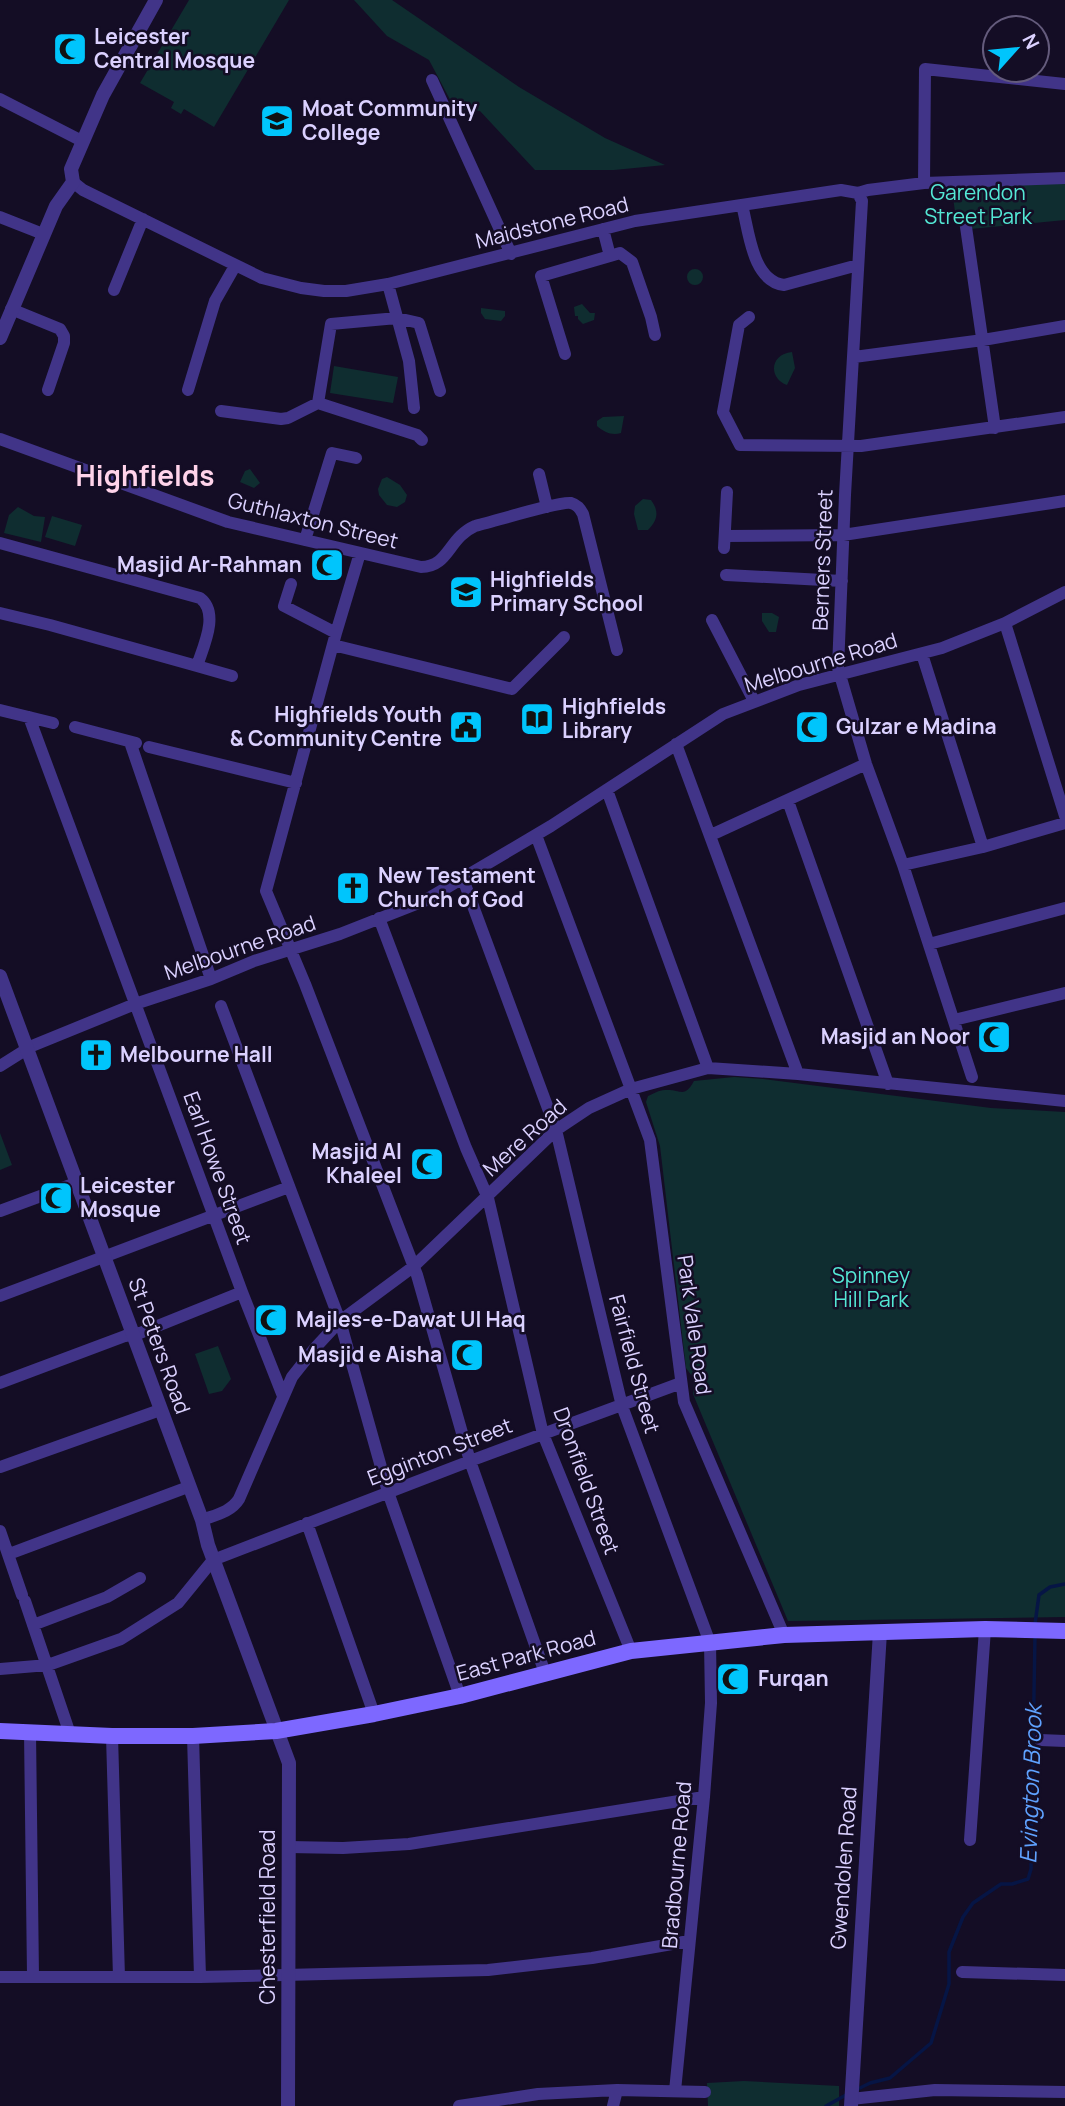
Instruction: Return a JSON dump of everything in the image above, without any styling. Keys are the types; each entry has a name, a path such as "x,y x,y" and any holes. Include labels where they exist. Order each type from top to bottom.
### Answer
{"main road":[{"name":"East Park Road","path":"0,1731 193,1736 276,1731 460,1696 631,1651 784,1635 985,1629 1065,1631"}],"street":[{"path":"0,338 56,206 73,182 71,169 103,94 156,0"},
{"path":"924,183 925,69 1065,84"},
{"path":"432,80 511,254"},
{"path":"0,99 82,141"},
{"name":"Maidstone Road","path":"73,182 83,190 262,278 301,288 346,292 669,215 841,190 858,193 924,183 1065,178"},
{"name":"Berners Street","path":"858,193 862,201 843,535 839,674 866,764 903,865 972,1077"},
{"path":"741,205 762,272 776,284 785,285 858,265"},
{"path":"0,217 43,234"},
{"path":"114,290 143,219"},
{"path":"965,220 995,428"},
{"path":"603,229 610,256"},
{"path":"565,354 541,276 620,253 632,262 655,335"},
{"path":"188,390 215,301 235,266"},
{"path":"388,284 409,361 414,408"},
{"path":"11,309 60,330 64,336 48,390"},
{"path":"749,317 740,325 723,412 740,445 861,446 1065,417"},
{"path":"318,403 331,324 397,318 419,323 440,391"},
{"path":"854,357 1065,326"},
{"path":"221,411 281,419 289,418 318,403 417,435 422,440"},
{"name":"Guthlaxton Street","path":"0,439 228,522 421,567 431,567 439,563 465,530 547,507"},
{"path":"306,540 332,453 356,458"},
{"path":"540,474 547,507 572,503 580,510 617,650"},
{"path":"727,492 724,542 843,535 1065,501"},
{"path":"0,543 200,597 208,606 209,620 197,666"},
{"path":"360,553 266,891 292,950 417,1275 470,1461 545,1673"},
{"path":"726,575 842,581"},
{"path":"291,584 284,606 335,639 512,689 564,637"},
{"name":"Melbourne Road","path":"0,1066 27,1049 135,1004 424,901 536,835 723,714 754,701 839,674 922,654 1005,623 1065,592"},
{"path":"0,613 232,676"},
{"path":"712,620 754,701"},
{"path":"1005,623 1065,816"},
{"path":"922,654 983,847"},
{"path":"0,710 53,723"},
{"name":"Earl Howe Street","path":"29,717 283,1396"},
{"path":"75,727 296,783"},
{"path":"139,744 211,979"},
{"path":"676,744 798,1074"},
{"path":"711,835 866,764"},
{"path":"607,790 708,1068"},
{"path":"788,801 888,1084"},
{"path":"903,865 983,847 1065,823"},
{"name":"Park Vale Road","path":"536,835 650,1140 684,1402 784,1635"},
{"name":"Fairfield Street","path":"463,879 556,1130 622,1406 710,1643"},
{"path":"929,944 1065,908"},
{"name":"Dronfield Street","path":"379,918 466,1148 488,1198 543,1434 631,1651"},
{"name":"St Peters Road","path":"0,976 202,1520 276,1731"},
{"path":"954,1020 1065,993"},
{"path":"221,1006 340,1321 388,1492 460,1696"},
{"name":"Mere Road","path":"202,1520 226,1511 239,1499 292,1377 340,1321 413,1267 575,1115 631,1089 708,1068 798,1074 1065,1101"},
{"path":"0,1211 76,1183"},
{"path":"0,1296 289,1187"},
{"path":"0,1383 242,1292"},
{"name":"Egginton Street","path":"214,1560 681,1383"},
{"path":"0,1466 160,1410"},
{"path":"9,1554 188,1487"},
{"path":"307,1523 374,1714"},
{"path":"0,1531 70,1734"},
{"path":"0,1669 48,1665 121,1639 178,1603 214,1560"},
{"path":"33,1625 107,1597 140,1578"},
{"path":"970,1840 985,1629"},
{"name":"Gwendolen Road","path":"851,2098 880,1632"},
{"name":"Bradbourne Road","path":"675,2091 704,1797 710,1703 710,1643"},
{"name":"Chesterfield Road","path":"276,1731 289,1763 288,2106"},
{"path":"30,1732 33,1976"},
{"path":"112,1736 120,1977"},
{"path":"193,1736 200,1977"},
{"path":"1040,1740 1065,1741"},
{"path":"289,1847 344,1848 409,1844 704,1797"},
{"path":"0,1977 200,1977 488,1970 592,1958 689,1941"},
{"path":"962,1972 1065,1975"},
{"path":"613,2106 617,2090"},
{"path":"459,2106 538,2094 617,2090 705,2092"},
{"path":"851,2098 935,2090 1065,2092"}],"green space":[{"path":"189,0 289,0 214,127 184,109 181,114 171,108 174,102 140,83"},
{"path":"354,0 392,0 519,87 605,138 665,165 614,170 535,170 480,111 455,109 429,60 387,36"},
{"name":"Garendon Street Park","path":"1065,179 1065,220 970,229 957,226 951,183"},
{"path":"695,269 701,271 701,283 695,285 689,283 687,277 689,271"},
{"path":"582,304 590,313 595,313 594,320 583,324 578,316 575,316 574,307"},
{"path":"481,308 505,311 505,316 501,321 485,319"},
{"path":"792,352 795,368 787,385 777,377 774,367 779,357"},
{"path":"334,366 398,377 393,403 330,393"},
{"path":"624,416 621,433 608,433 597,426 597,421 603,417"},
{"path":"250,469 260,483 254,488 240,482 245,471"},
{"path":"387,477 400,485 407,495 405,502 397,507 387,505 379,495 382,479"},
{"path":"643,499 651,500 656,508 656,516 648,530 638,530 635,506"},
{"path":"18,507 34,516 45,517 41,542 4,533 9,515"},
{"path":"52,516 82,525 75,546 45,537"},
{"path":"762,613 772,613 779,617 776,632 769,632 762,621"},
{"name":"Spinney Hill Park","path":"734,1077 991,1108 1065,1112 1065,1617 788,1621 693,1394 694,1379 686,1368 660,1146 646,1102 648,1096 661,1091 688,1090 694,1081"},
{"path":"0,1133 12,1165 0,1170"},
{"path":"218,1346 231,1379 222,1391 209,1394 195,1354"},
{"path":"744,2081 839,2086 839,2106 708,2106 707,2083"}],"waterway":[{"name":"Evington Brook","path":"1035,1624 1039,1595 1050,1587 1065,1584"},
{"name":"Evington Brook","path":"856,2090 890,2078 931,2043 949,1984 949,1952 963,1917 973,1903 1001,1884 1028,1879 1031,1869 1035,1635"},
{"name":"Evington Brook","path":"826,2106 846,2095"}],"place":[{"name":"Leicester Central Mosque","path":"70,49"},
{"name":"Moat Community College","path":"277,121"},
{"name":"Masjid Ar-Rahman","path":"327,565"},
{"name":"Highfields Primary School","path":"466,592"},
{"name":"Highfields Library","path":"537,719"},
{"name":"Highfields Youth & Community Centre","path":"466,727"},
{"name":"Gulzar e Madina","path":"812,727"},
{"name":"New Testament Church of God","path":"353,888"},
{"name":"Masjid an Noor","path":"994,1037"},
{"name":"Melbourne Hall","path":"96,1055"},
{"name":"Masjid Al Khaleel","path":"427,1164"},
{"name":"Leicester Mosque","path":"56,1198"},
{"name":"Majles-e-Dawat Ul Haq","path":"271,1320"},
{"name":"Masjid e Aisha","path":"467,1355"},
{"name":"Furqan","path":"733,1679"}],"district":[{"name":"Highfields","path":"145,476"}]}
